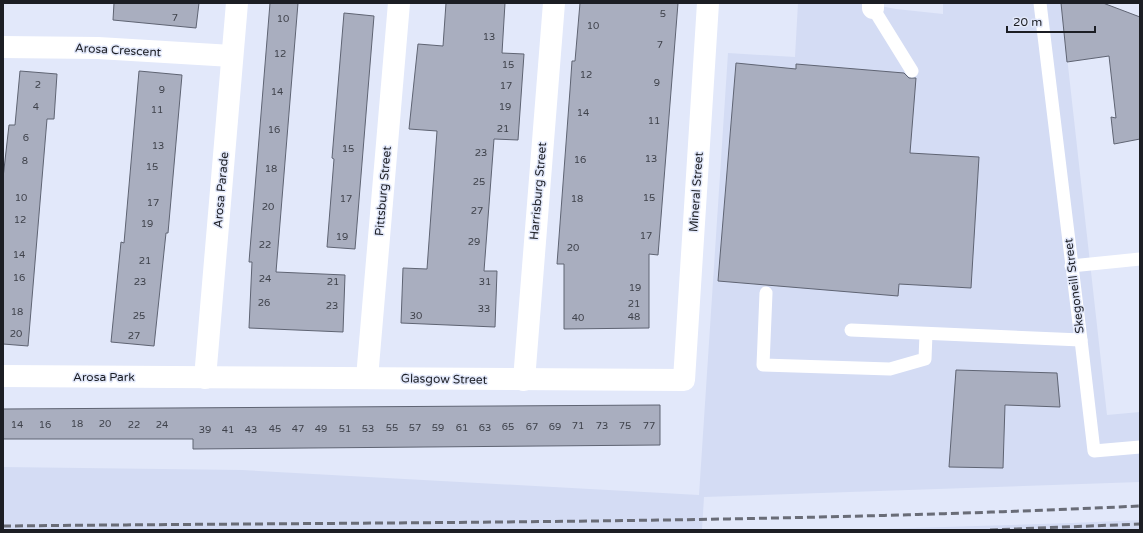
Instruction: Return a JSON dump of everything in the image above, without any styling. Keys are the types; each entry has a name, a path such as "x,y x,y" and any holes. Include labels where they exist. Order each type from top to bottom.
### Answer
{"street":[{"name":"Arosa Parade","path":"204,378 237,3"},
{"name":"Pittsburg Street","path":"368,378 399,3"},
{"name":"Harrisburg Street","path":"524,380 554,3"},
{"name":"Mineral Street","path":"684,380 708,3"},
{"name":"Arosa Crescent","path":"3,47 98,48 232,56"},
{"name":"Arosa Park","path":"3,376 204,378"},
{"name":"Glasgow Street","path":"204,378 684,380"}],"lane":[{"name":"Skegoneill Street","path":"851,330 1081,340 1040,3"},
{"path":"873,6 912,71"},
{"path":"1072,266 1140,258"},
{"path":"766,293 763,364 890,369 925,359 926,334"},
{"path":"1081,340 1094,451 1140,447"}],"shaded area":[{"path":"798,3 864,3 896,9 943,14 943,3 1061,3 1107,415 1140,412 1140,482 704,497 702,530 3,530 3,467 242,470 699,495 728,53 795,57"},
{"path":"1140,520 1140,530 847,530 1071,523"}],"building":[{"path":"114,3 199,3 196,28 113,20"},
{"path":"270,3 298,3 276,272 345,275 343,332 249,328 252,262 249,262"},
{"path":"446,3 505,3 502,53 524,54 518,140 494,139 484,271 497,271 495,327 401,323 403,268 427,269 437,131 409,129 418,44 443,46"},
{"path":"580,3 678,3 658,255 649,254 649,328 564,329 564,264 557,264 572,61 575,61"},
{"path":"1061,3 1103,3 1140,17 1140,139 1114,144 1111,117 1116,118 1109,56 1067,62"},
{"path":"344,13 374,16 355,249 327,247 334,159 332,158"},
{"path":"736,63 796,69 796,64 904,73 909,78 916,78 910,153 979,157 971,288 899,284 898,296 718,281"},
{"path":"20,71 57,74 54,119 47,119 28,346 3,344 3,178 9,125 15,125"},
{"path":"139,71 182,75 168,233 166,233 154,346 111,342 121,242 124,243"},
{"path":"956,370 1057,373 1060,407 1005,405 1003,468 949,467"},
{"path":"660,405 660,445 193,449 193,439 3,439 3,409"}],"railway":[{"path":"3,526 714,519 998,512 1140,506"},
{"path":"990,530 1140,524"}]}
